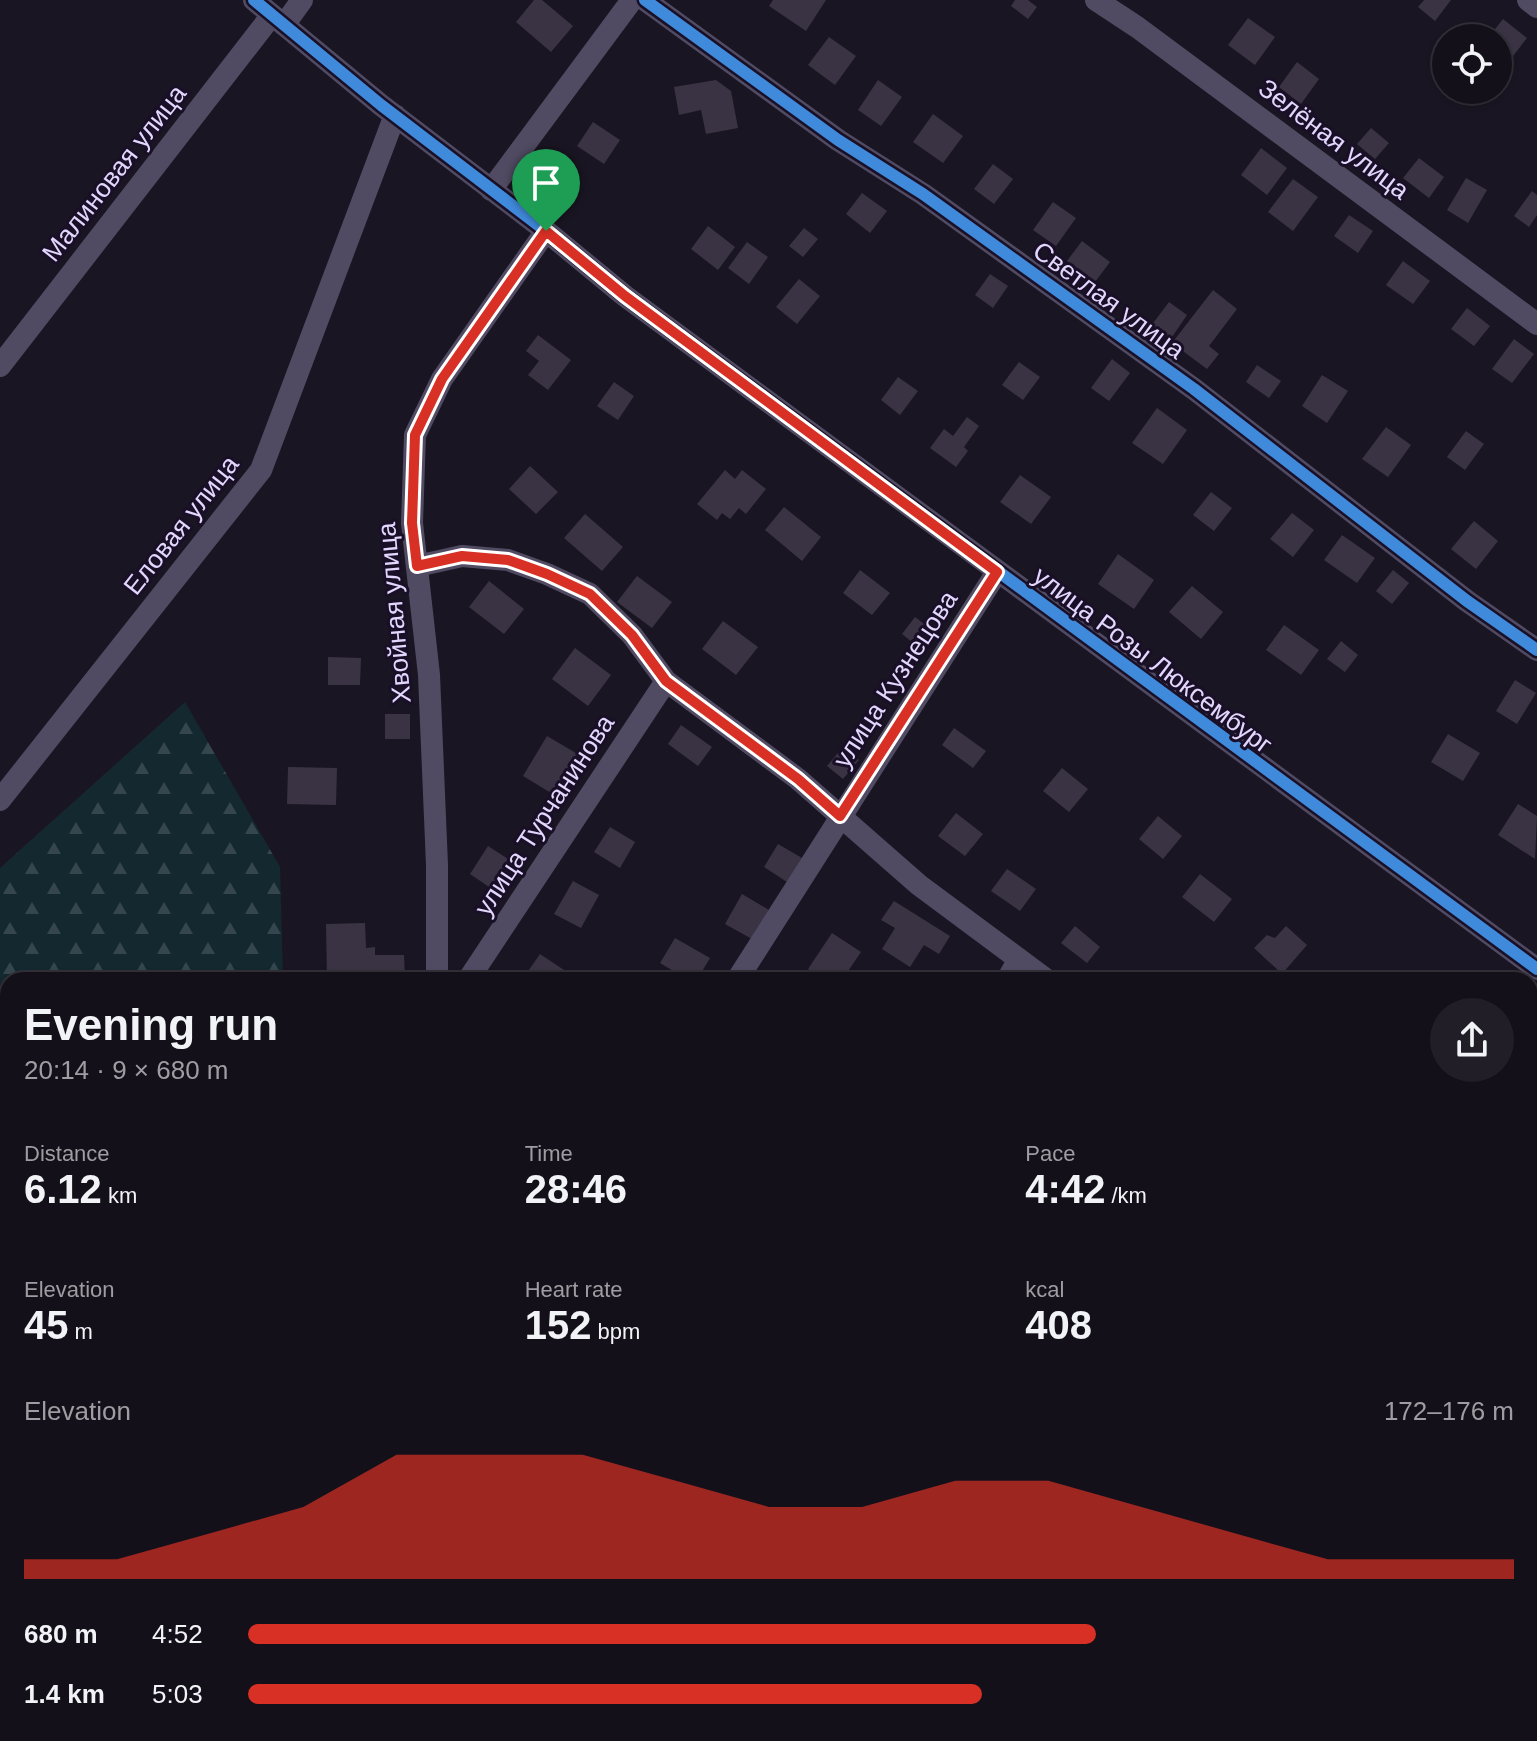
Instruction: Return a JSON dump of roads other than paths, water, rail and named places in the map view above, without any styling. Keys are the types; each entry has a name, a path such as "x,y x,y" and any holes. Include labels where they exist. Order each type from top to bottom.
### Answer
{"street":[{"name":"улица Розы Люксембург","path":"254,0 625,296 1537,969"},
{"name":"Малиновая улица","path":"0,366 278,20 302,0"},
{"path":"491,190 632,0"},
{"name":"Светлая улица","path":"645,0 838,140 923,194 1182,380 1467,601 1537,650"},
{"name":"Зелёная улица","path":"1096,0 1137,27 1537,324"},
{"path":"1528,0 1537,7"},
{"name":"Еловая улица","path":"0,800 261,470 395,115"},
{"name":"Хвойная улица","path":"437,972 437,865 429,675 412,523 415,435 442,379 546,231"},
{"path":"417,566 462,556 508,560 590,594 632,635 666,681 798,779 919,885 1036,972"},
{"name":"улица Кузнецова","path":"742,972 997,572"},
{"name":"улица Турчанинова","path":"473,972 666,681"},
{"path":"1012,972 1019,959"}]}
